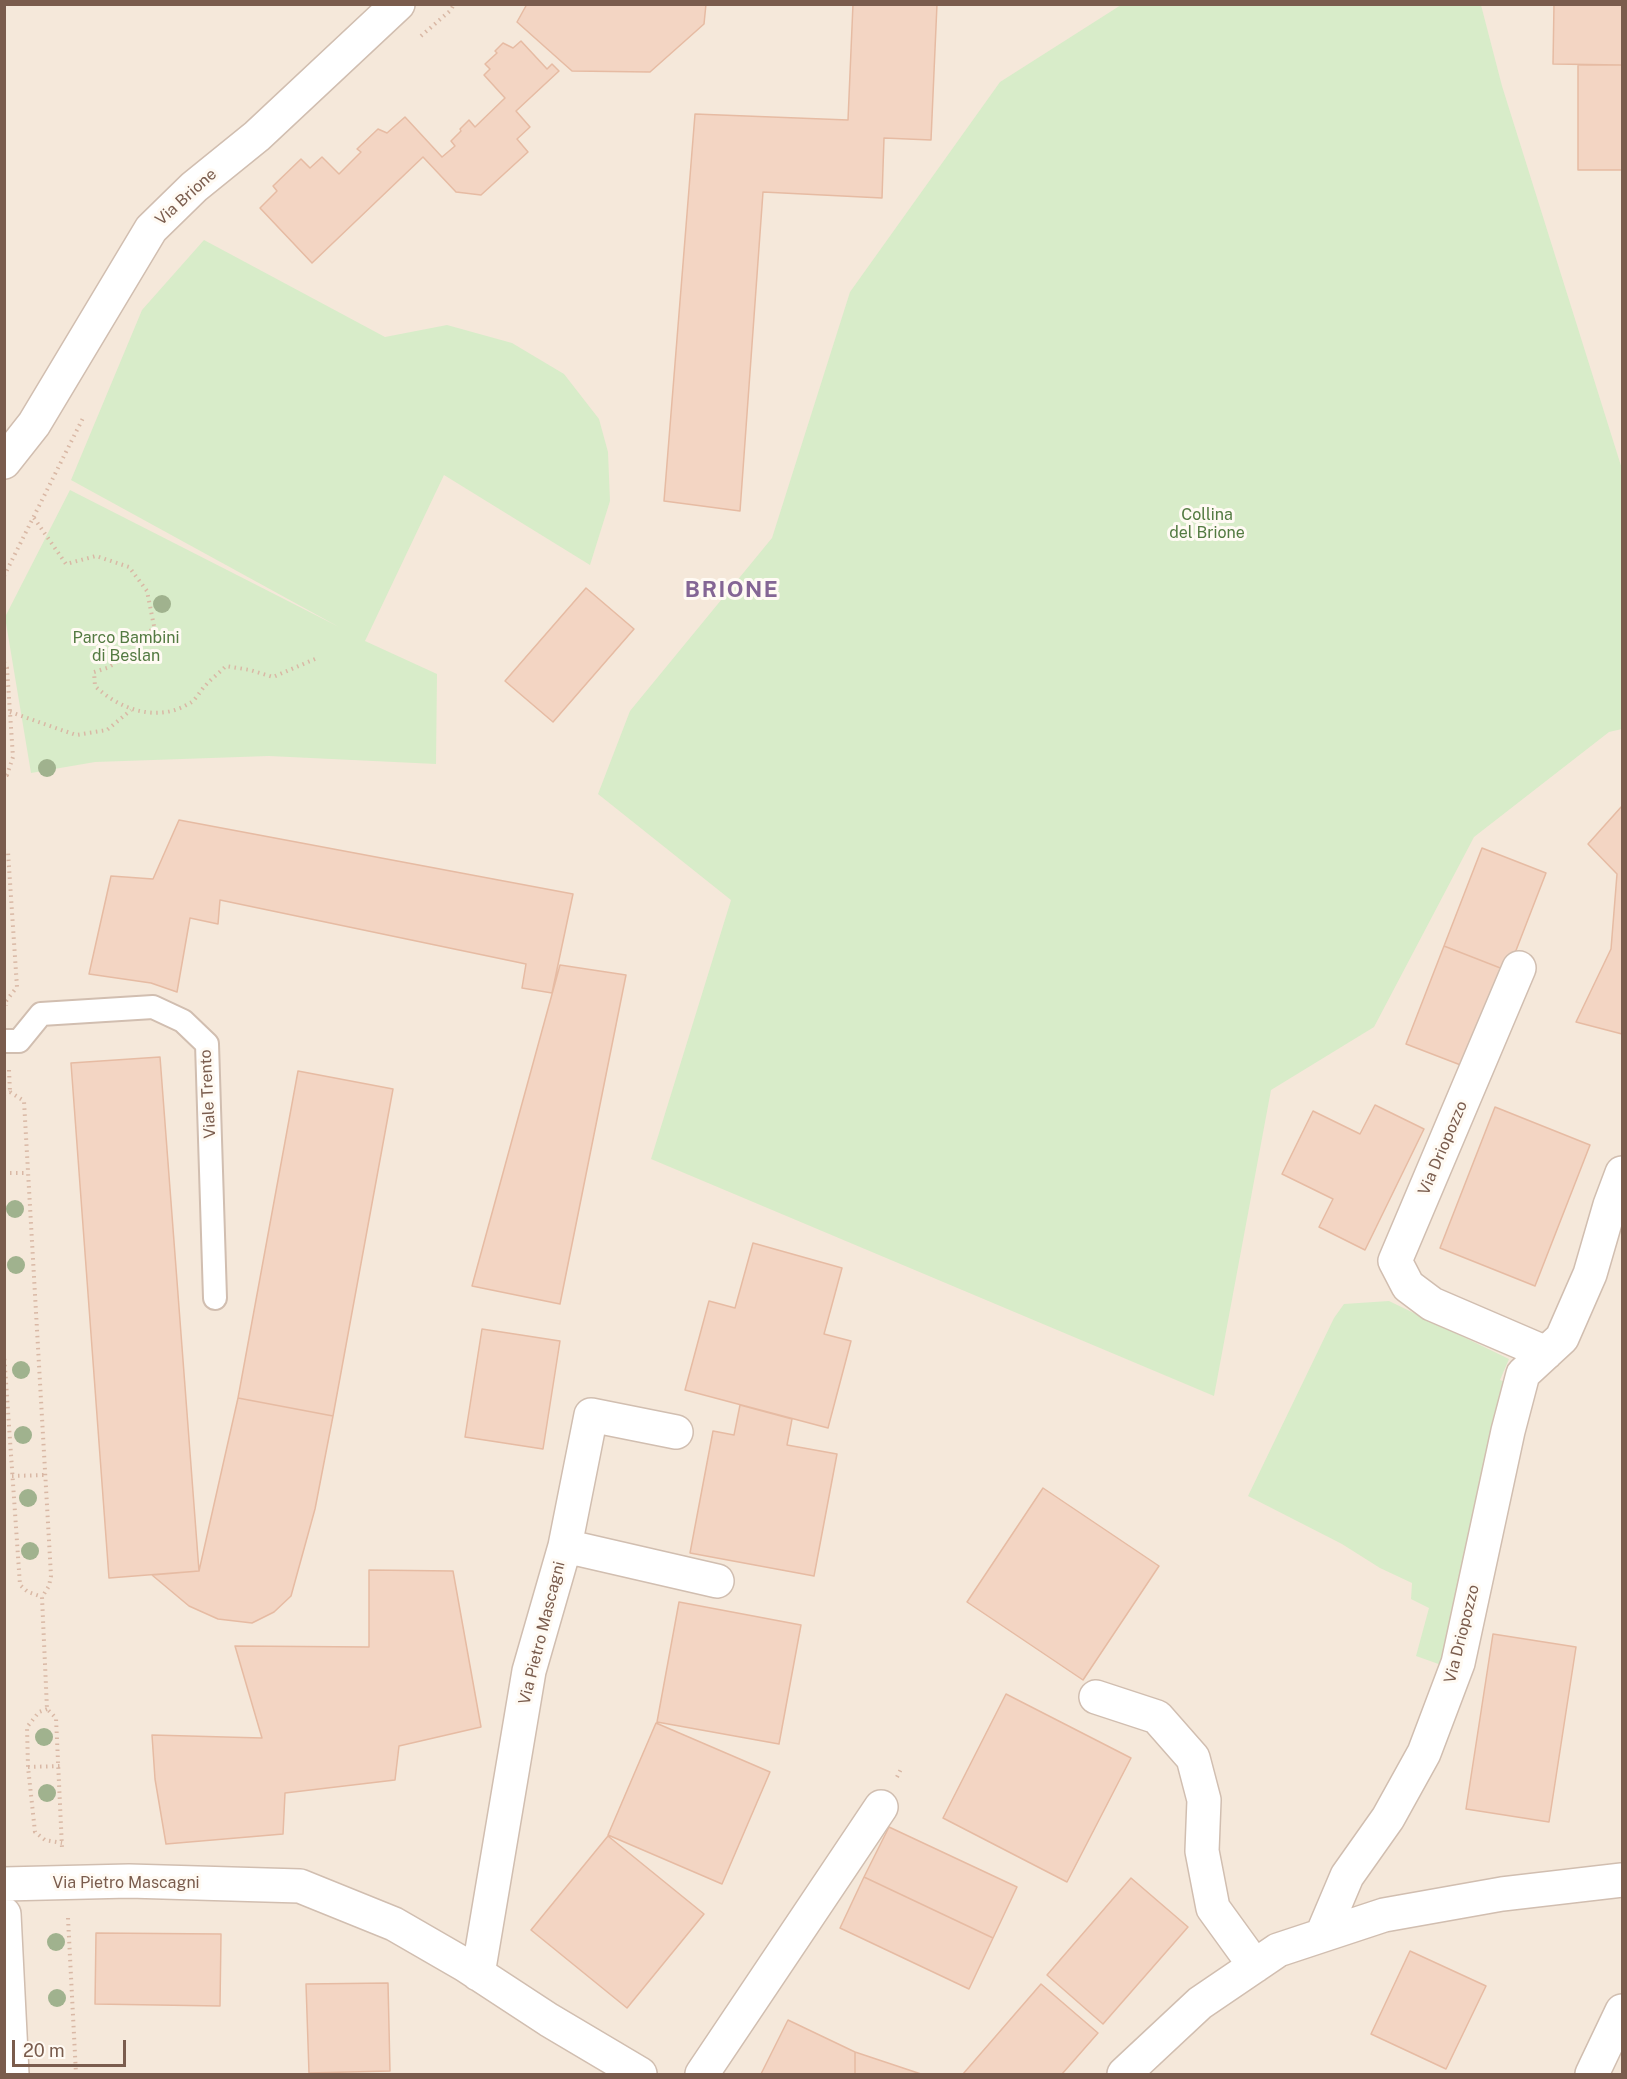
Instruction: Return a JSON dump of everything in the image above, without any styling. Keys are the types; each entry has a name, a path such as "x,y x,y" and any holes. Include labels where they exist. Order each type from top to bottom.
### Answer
{"street":[{"name":"Via Brione","path":"4,462 34,424 151,229 194,188 257,136 398,4"},
{"name":"Via Driopozzo","path":"1519,968 1395,1261 1408,1286 1432,1304 1546,1353"},
{"name":"Via Driopozzo","path":"1322,1935 1347,1876 1388,1818 1424,1753 1458,1663 1508,1431 1523,1374 1562,1338 1590,1274 1610,1204 1623,1173"},
{"name":"Via Pietro Mascagni","path":"478,1974 529,1671 565,1546 591,1415 676,1432"},
{"path":"565,1546 717,1581"},
{"path":"1096,1697 1157,1717 1193,1758 1204,1800 1202,1851 1212,1908 1254,1966"},
{"path":"702,2074 881,1806"},
{"path":"1124,2074 1200,2003 1278,1950 1384,1915 1502,1894 1623,1880"},
{"name":"Via Pietro Mascagni","path":"4,1884 129,1881 300,1886 394,1924 640,2074"},
{"path":"4,1914 12,2074"},
{"path":"1592,2074 1623,2011"}],"lane":[{"name":"Viale Trento","path":"4,1041 19,1041 41,1014 153,1007 183,1021 207,1044 215,1298"}],"path":[{"path":"4,576 41,504"},
{"path":"34,518 66,564 96,556 129,567 147,591 153,626 137,650 107,668 94,672 95,686 106,696 132,710 161,714 191,703 226,666 273,677 315,659"},
{"path":"4,662 13,757 7,775 4,776"},
{"path":"10,712 76,735 107,730 132,710"},
{"path":"4,850 8,852 17,987 5,1001"},
{"path":"4,1095 10,1092 24,1101 51,1576 49,1587 42,1597 47,1709 56,1718 62,1843 45,1840 34,1832 27,1726 39,1712 47,1709"},
{"path":"4,1173 28,1173"},
{"path":"4,1353 20,1585 28,1592 42,1597"},
{"path":"12,1476 45,1475"},
{"path":"28,1767 60,1766"},
{"path":"67,1914 76,2074"}],"shaded area":[{"path":"5,5 1622,5 1622,2074 5,2074"}],"green space":[{"name":"Collina del Brione","path":"1121,5 1481,5 1502,86 1622,469 1622,729 1609,732 1474,837 1374,1027 1271,1090 1214,1396 651,1159 731,900 598,794 630,711 772,538 850,292 1000,82"},
{"name":"Parco Bambini di Beslan","path":"204,240 385,337 447,325 512,343 564,374 599,419 608,452 610,501 590,565 444,475 365,641 437,674 436,764 269,756 95,762 31,773 5,617 70,490 339,627 71,480 142,310"},
{"path":"1389,1301 1509,1359 1500,1380 1514,1386 1447,1667 1416,1656 1429,1608 1411,1599 1412,1583 1248,1496 1334,1318 1344,1304"}],"building":[{"path":"527,4 706,4 704,24 650,72 572,71 517,22"},
{"path":"853,4 937,4 931,140 884,138 882,198 763,192 740,511 664,501 695,114 848,120"},
{"path":"1554,4 1622,4 1622,65 1553,64"},
{"path":"521,41 547,69 552,64 559,71 516,111 530,127 517,139 528,152 481,195 456,192 423,157 312,263 260,208 277,191 273,186 301,159 310,168 322,157 339,174 361,152 357,149 378,129 387,133 405,117 442,157 455,146 451,141 469,120 475,127 505,98 484,75 490,69 485,64 497,53 495,51 503,43 513,48"},
{"path":"1578,65 1622,65 1622,170 1578,170"},
{"path":"586,588 634,629 553,722 505,681"},
{"path":"1622,806 1622,1034 1576,1022 1611,949 1617,874 1588,844"},
{"path":"179,820 573,894 552,993 522,988 526,964 220,900 218,924 190,918 177,992 151,983 89,974 111,876 153,879"},
{"path":"1482,848 1546,873 1508,971 1444,946"},
{"path":"1444,946 1508,971 1471,1069 1406,1044"},
{"path":"560,965 626,975 560,1304 472,1286"},
{"path":"160,1057 199,1571 109,1578 71,1063"},
{"path":"298,1071 393,1089 333,1416 238,1398"},
{"path":"1375,1105 1424,1129 1365,1250 1319,1227 1333,1199 1282,1174 1313,1111 1360,1134"},
{"path":"1495,1107 1590,1145 1535,1286 1440,1248"},
{"path":"753,1243 842,1268 824,1334 851,1341 828,1428 685,1390 709,1301 735,1308"},
{"path":"482,1329 560,1341 543,1449 465,1437"},
{"path":"238,1398 333,1416 315,1509 291,1596 274,1612 252,1623 218,1619 189,1606 152,1575 199,1571"},
{"path":"740,1405 792,1419 787,1445 837,1454 814,1576 690,1553 713,1431 734,1435"},
{"path":"1043,1488 1159,1566 1083,1680 967,1602"},
{"path":"369,1570 453,1571 481,1727 399,1746 395,1780 285,1793 283,1834 166,1844 155,1779 152,1735 262,1738 235,1646 369,1647"},
{"path":"679,1602 801,1625 779,1744 657,1722"},
{"path":"1493,1634 1576,1647 1549,1822 1466,1809"},
{"path":"1006,1694 1131,1758 1067,1882 943,1818"},
{"path":"656,1723 770,1772 722,1884 608,1835"},
{"path":"889,1827 1017,1887 993,1938 864,1877"},
{"path":"608,1836 704,1914 627,2008 531,1930"},
{"path":"864,1877 993,1938 969,1989 840,1928"},
{"path":"1131,1878 1188,1927 1103,2024 1047,1975"},
{"path":"96,1933 221,1934 220,2006 95,2004"},
{"path":"1410,1951 1486,1986 1446,2069 1371,2034"},
{"path":"388,1983 390,2071 309,2073 306,1984"},
{"path":"1041,1984 1098,2033 1062,2074 963,2074"},
{"path":"788,2020 855,2052 855,2074 761,2074"},
{"path":"855,2052 921,2074 855,2074"}],"district":[{"name":"BRIONE","path":"732,590"}]}
